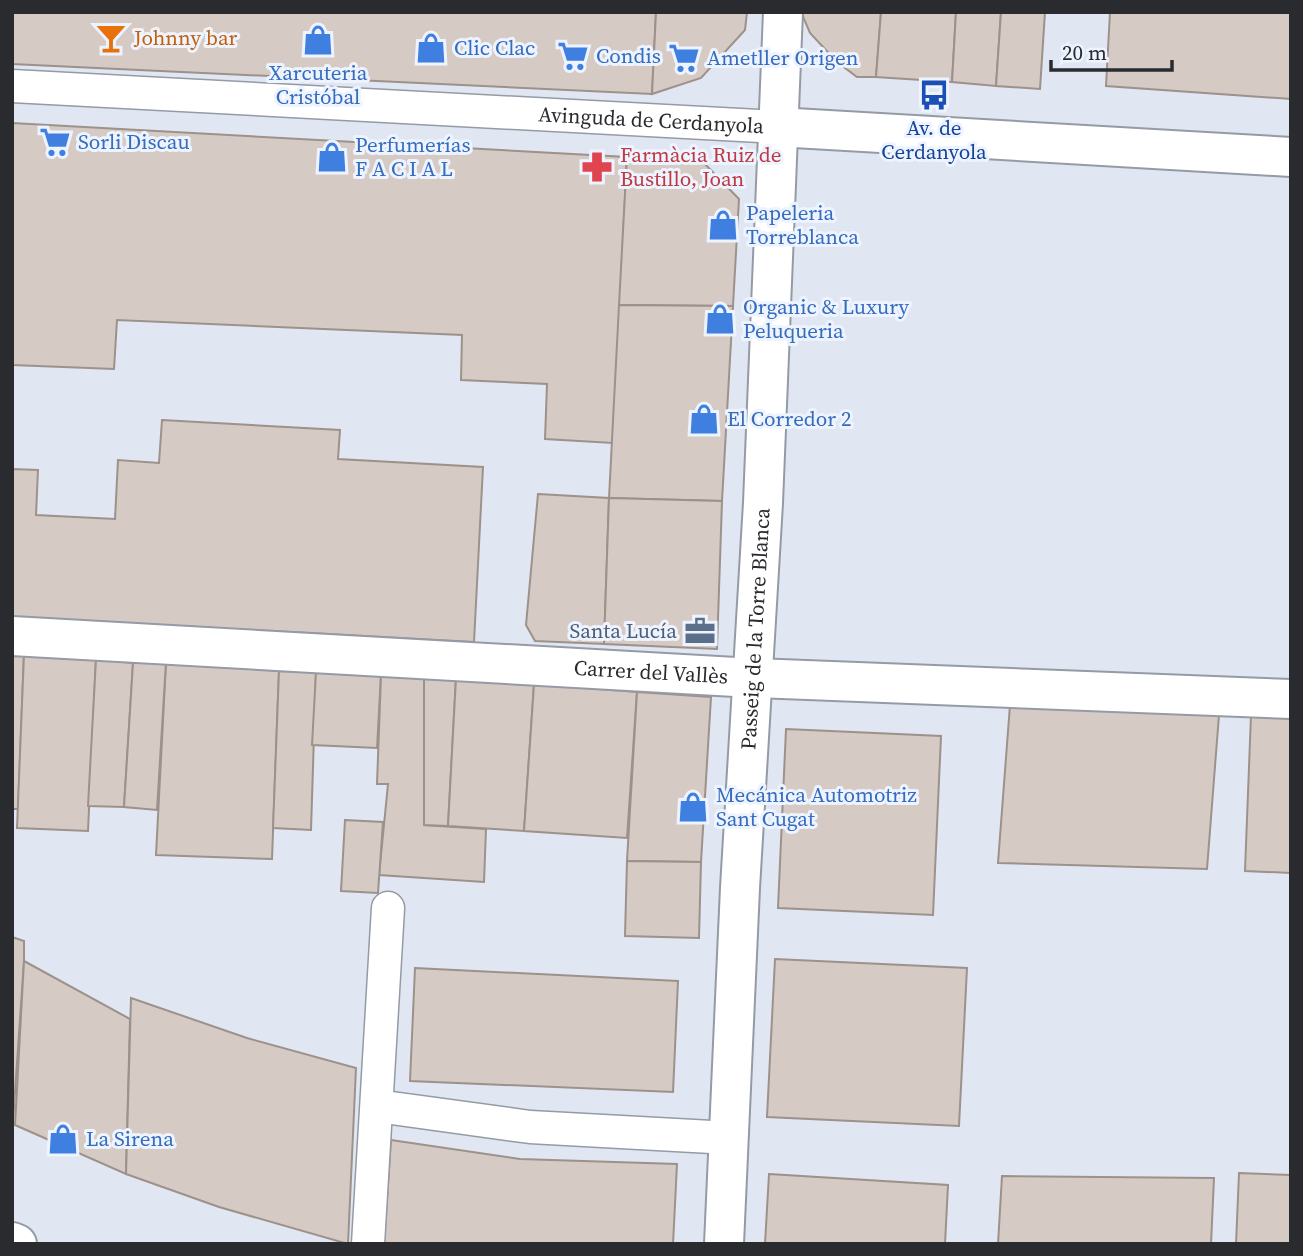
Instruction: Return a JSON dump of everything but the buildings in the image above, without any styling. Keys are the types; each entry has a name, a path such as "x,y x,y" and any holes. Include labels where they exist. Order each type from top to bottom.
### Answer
{"street":[{"name":"Passeig de la Torre Blanca","path":"724,1244 783,12"},
{"name":"Avinguda de Cerdanyola","path":"12,86 1291,158"},
{"name":"Carrer del Vallès","path":"12,636 753,678 1291,699"},
{"path":"368,1244 388,908"},
{"path":"377,1106 530,1128 730,1138"}],"place":[{"name":"Johnny bar","path":"111,38"},
{"name":"Xarcuteria Cristóbal","path":"318,40"},
{"name":"Clic Clac","path":"431,48"},
{"name":"Condis","path":"573,56"},
{"name":"Ametller Origen","path":"684,58"},
{"name":"Av. de Cerdanyola","path":"934,95"},
{"name":"Sorli Discau","path":"55,142"},
{"name":"Perfumerías F A C I A L","path":"332,157"},
{"name":"Farmàcia Ruiz de Bustillo, Joan","path":"597,167"},
{"name":"Papeleria Torreblanca","path":"723,225"},
{"name":"Organic & Luxury Peluqueria","path":"720,319"},
{"name":"El Corredor 2","path":"704,419"},
{"name":"Santa Lucía","path":"700,631"},
{"name":"Mecánica Automotriz Sant Cugat","path":"693,807"},
{"name":"La Sirena","path":"63,1139"}]}
